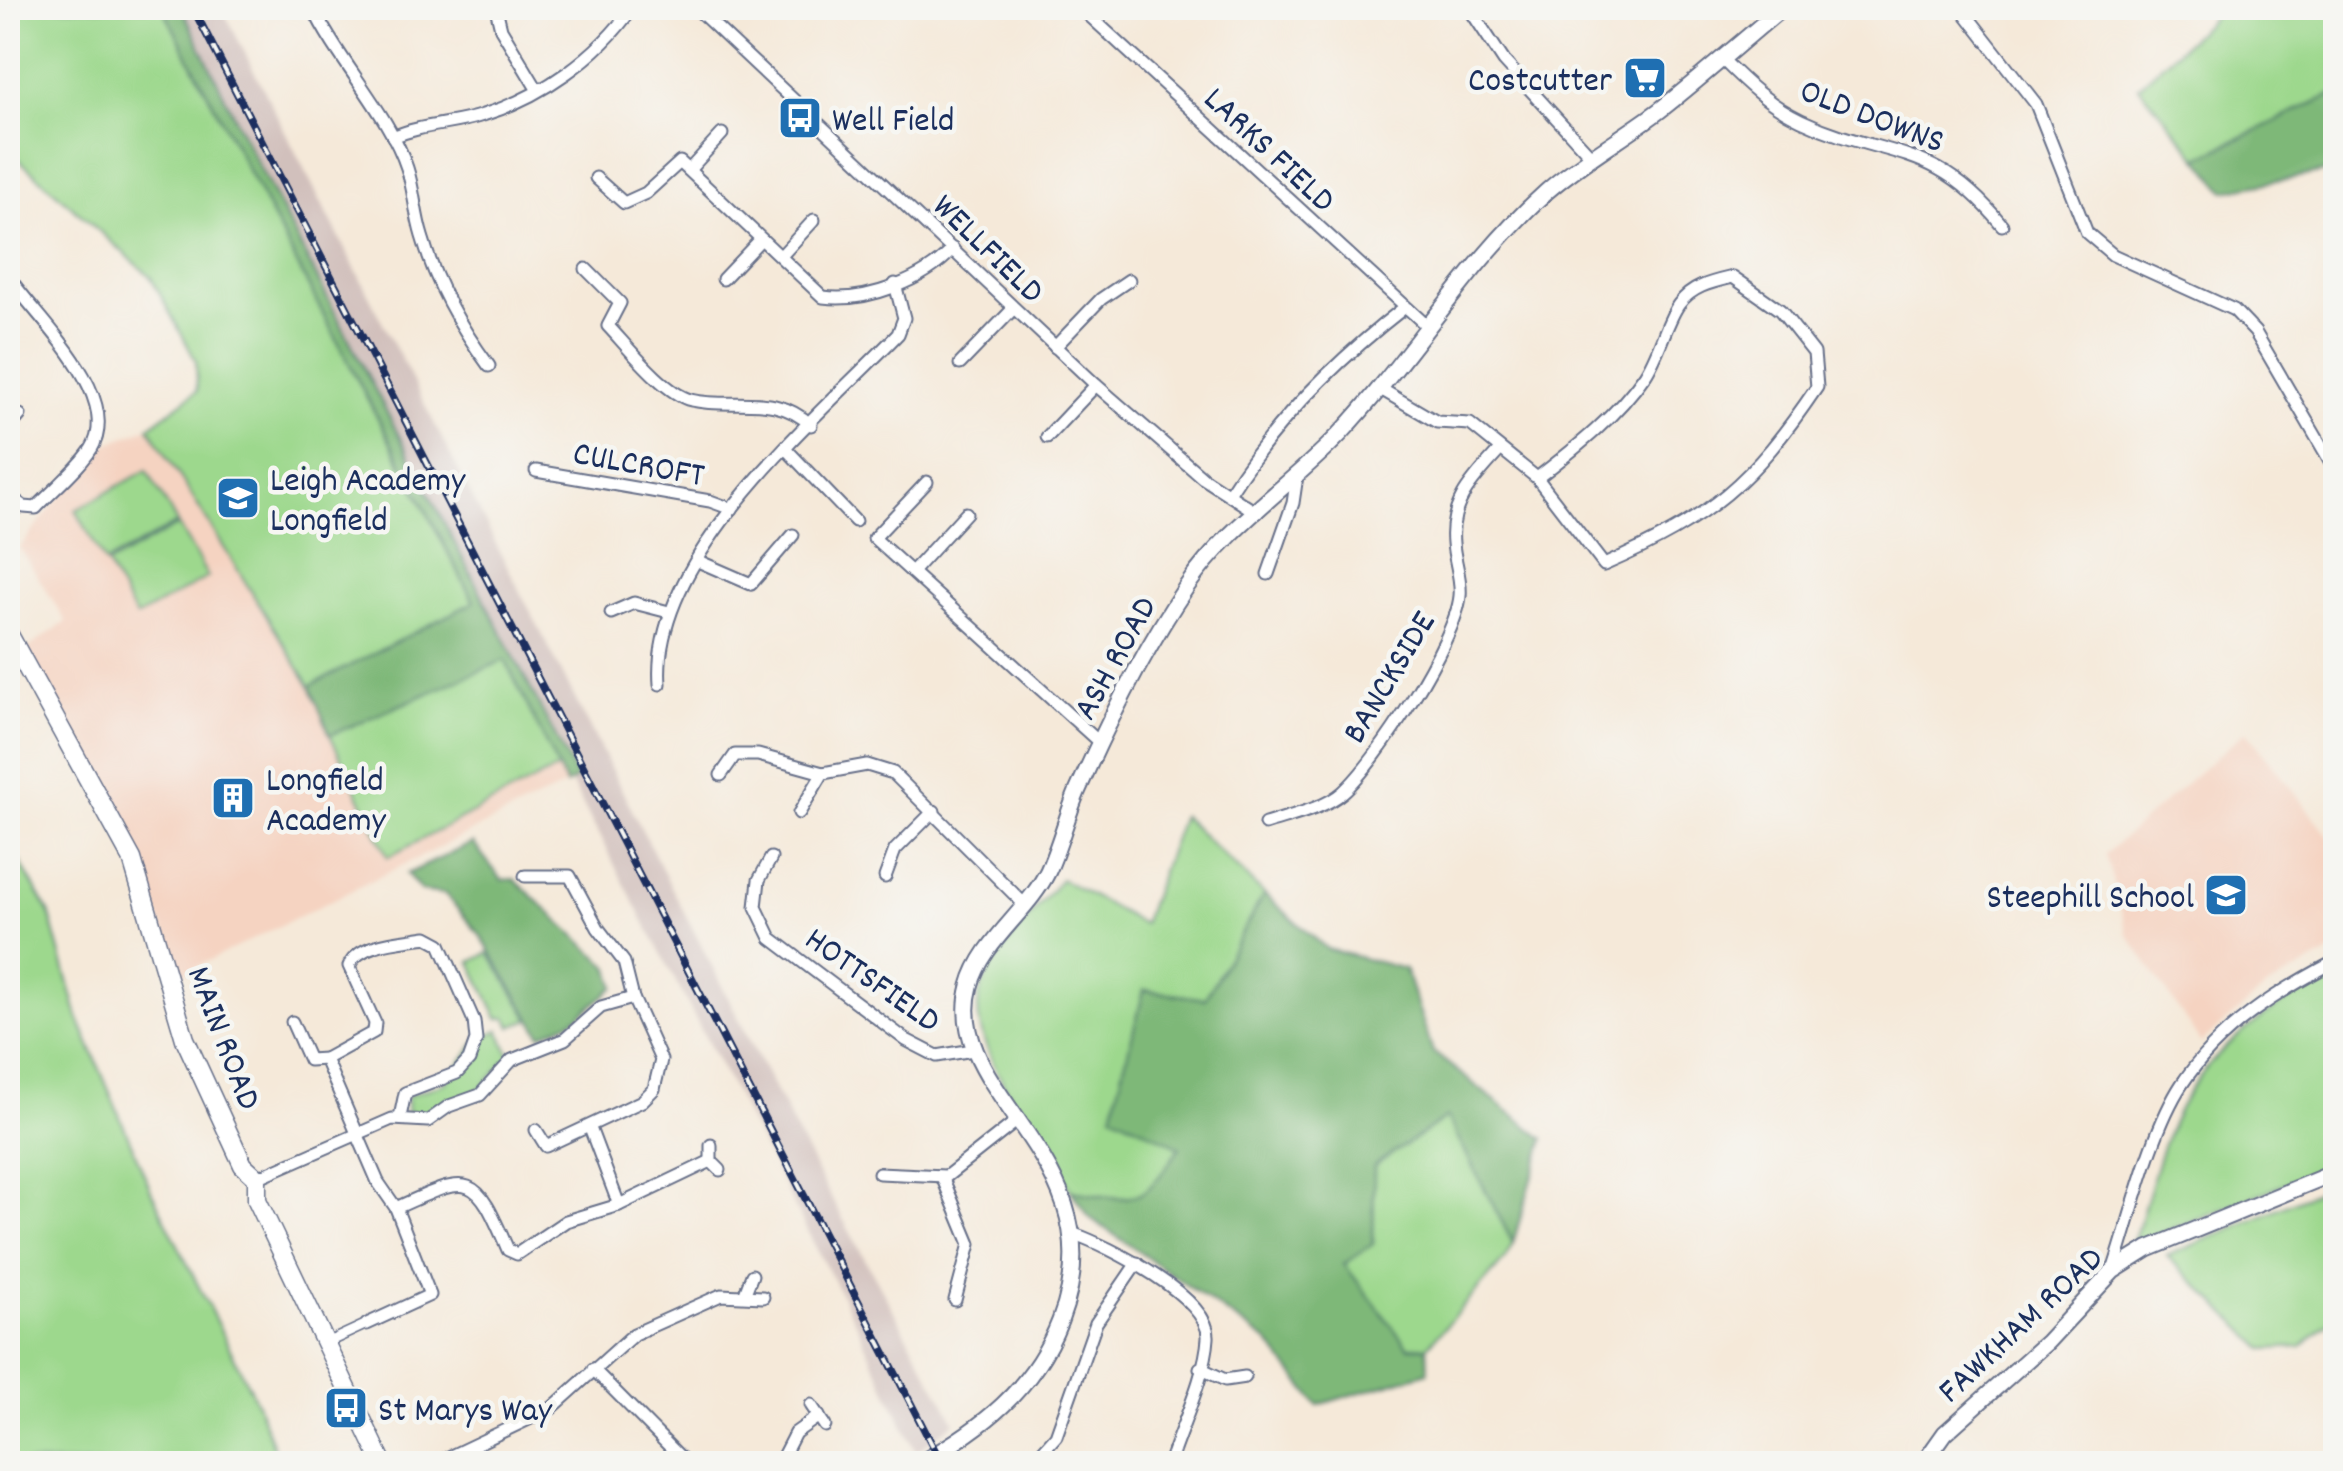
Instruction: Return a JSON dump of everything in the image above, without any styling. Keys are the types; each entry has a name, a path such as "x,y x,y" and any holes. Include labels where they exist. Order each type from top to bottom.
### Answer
{"main road":[{"name":"MAIN ROAD","path":"8,633 132,859 185,1039 243,1165 257,1178 258,1200 383,1464"}],"street":[{"path":"313,8 348,72 393,137 407,168 428,251 456,317 489,366"},
{"path":"496,8 501,30 537,89"},
{"path":"393,137 480,116 537,89 576,66 616,31 632,8"},
{"name":"WELLFIELD","path":"696,8 1096,385 1203,478 1257,512"},
{"name":"LARKS FIELD","path":"1081,8 1426,326"},
{"path":"1469,8 1504,62 1591,156"},
{"name":"ASH ROAD","path":"919,1464 990,1418 1037,1370 1065,1307 1074,1234 1066,1202 1019,1118 973,1050 966,1016 970,985 985,954 1058,851 1074,798 1100,743 1188,584 1379,388 1426,326 1544,194 1656,112 1782,8"},
{"path":"1961,8 2036,104 2087,232 2112,255 2234,310 2255,332 2336,471"},
{"name":"OLD DOWNS","path":"1722,59 1759,96 1802,121 1939,166 1974,190 2002,224"},
{"path":"689,170 722,134"},
{"path":"596,178 624,202 646,193 680,162 824,297 842,300 920,278 954,249"},
{"path":"781,256 814,220"},
{"path":"723,279 762,238"},
{"path":"586,269 620,303 608,326 670,389 688,400 792,408 811,425"},
{"path":"8,276 76,361 96,402 94,444 36,508 24,507 8,495"},
{"path":"1379,388 1436,422 1470,424 1537,478 1604,565 1658,541 1744,484 1784,436 1817,387 1814,353 1780,310 1734,277 1702,284 1678,305 1665,340 1644,377 1578,447 1537,478"},
{"path":"1055,347 1101,299 1129,280"},
{"path":"660,684 659,648 669,612 698,561 732,510 898,334 904,318 895,284"},
{"path":"1229,494 1282,421 1344,358 1404,307"},
{"path":"960,364 1013,309"},
{"path":"1047,438 1096,385"},
{"path":"8,429 20,416"},
{"path":"787,450 854,521"},
{"name":"BANCKSIDE","path":"1265,824 1340,795 1362,772 1428,672 1452,629 1461,594 1452,538 1459,496 1499,451"},
{"name":"CULCROFT","path":"536,471 710,501 732,510"},
{"path":"1268,574 1293,503 1297,476"},
{"path":"927,482 874,538 1100,743"},
{"path":"912,572 966,513"},
{"path":"698,561 751,584 793,535"},
{"path":"611,613 634,603 669,612"},
{"path":"721,774 735,754 758,755 823,772 867,765 893,774 1024,904"},
{"path":"799,812 823,772"},
{"path":"885,877 896,850 934,811"},
{"name":"HOTTSFIELD","path":"770,858 759,880 756,907 771,938 906,1040 937,1056 973,1050"},
{"path":"525,876 570,876 598,928 624,962 633,998 660,1060 654,1089 642,1101 546,1146 536,1130"},
{"path":"292,1022 309,1060 325,1058 374,1032 375,1023 349,966 352,957 427,937 440,944 474,1021 474,1046 467,1062 454,1075 404,1093 400,1117"},
{"path":"2112,1271 2182,1085 2214,1046 2269,996 2336,961"},
{"path":"257,1178 400,1117 428,1121 455,1102 478,1096 512,1060 565,1040 601,1007 633,998"},
{"path":"325,1058 325,1067 359,1133 378,1182 396,1208 430,1295 326,1342"},
{"path":"879,1173 944,1176 1019,1118"},
{"path":"590,1128 619,1205"},
{"path":"396,1208 455,1183 471,1187 484,1196 508,1250 517,1254 566,1220 619,1205 716,1166 711,1145"},
{"name":"FAWKHAM ROAD","path":"1923,1464 1945,1434 2047,1342 2112,1271 2148,1249 2336,1172"},
{"path":"944,1176 944,1188 969,1240 970,1254 957,1293 945,1282"},
{"path":"1074,1234 1112,1247 1201,1314 1209,1336 1168,1464"},
{"path":"1031,1464 1056,1436 1098,1320 1137,1263"},
{"path":"745,1294 752,1275"},
{"path":"434,1464 546,1411 634,1334 721,1295 763,1298"},
{"path":"1200,1368 1224,1380 1245,1377"},
{"path":"593,1369 687,1464"},
{"path":"779,1464 795,1433 818,1416"}],"shaded area":[{"name":"Leigh Academy Longfield","path":"8,8 162,8 566,785 180,975 132,839 25,650 66,622 20,548 97,448 149,427 197,391 196,361 150,276 8,150"},
{"path":"178,8 222,8 818,1174 955,1422 916,1452 851,1314 506,659"},
{"name":"Steephill School","path":"2246,731 2335,844 2335,950 2266,988 2201,1043 2128,935 2105,854"}],"green space":[{"path":"8,8 163,8 474,602 310,686 149,427 197,391 196,361 150,276 8,150"},
{"path":"163,8 182,8 250,149 577,778 566,785 505,660 330,735 310,686 474,602"},
{"path":"2223,8 2335,8 2335,93 2198,158 2139,86"},
{"path":"2335,93 2335,170 2225,191 2198,158"},
{"path":"147,470 177,523 105,563 76,510"},
{"path":"178,525 208,577 136,617 107,565"},
{"path":"506,659 560,767 388,857 330,735"},
{"path":"1182,816 1264,894 1205,999 1145,990 1181,1147 1157,1181 1137,1196 1071,1191 994,1066 978,1014 980,992 1004,947 1061,879 1143,924"},
{"path":"8,842 49,912 78,1017 152,1193 257,1403 279,1463 8,1463"},
{"path":"473,843 502,880 514,879 610,968 615,987 574,1020 541,1035 480,935 445,894 421,891 407,874"},
{"path":"1264,894 1327,949 1405,969 1433,1052 1544,1139 1513,1243 1447,1117 1374,1166 1373,1244 1344,1264 1408,1347 1427,1347 1428,1372 1318,1405 1268,1342 1089,1217 1071,1191 1136,1196 1156,1181 1180,1147 1112,1114 1144,990 1205,999"},
{"path":"489,953 530,1019 511,1027 507,1018 498,1018 471,962"},
{"path":"2335,972 2335,1164 2132,1245 2169,1132 2198,1079 2251,1026"},
{"path":"499,1030 511,1057 482,1088 426,1117 407,1112 407,1096 445,1083 479,1039"},
{"path":"1447,1117 1513,1243 1505,1259 1427,1347 1408,1347 1343,1264 1373,1243 1374,1166"},
{"path":"2335,1184 2335,1317 2302,1347 2264,1349 2167,1256"}],"railway":[{"path":"193,8 942,1464"}],"place":[{"name":"Costcutter","path":"1645,78"},
{"name":"Well Field","path":"800,118"},
{"name":"Leigh Academy Longfield","path":"238,498"},
{"name":"Longfield Academy","path":"233,798"},
{"name":"Steephill School","path":"2226,895"},
{"name":"St Marys Way","path":"346,1408"}]}
